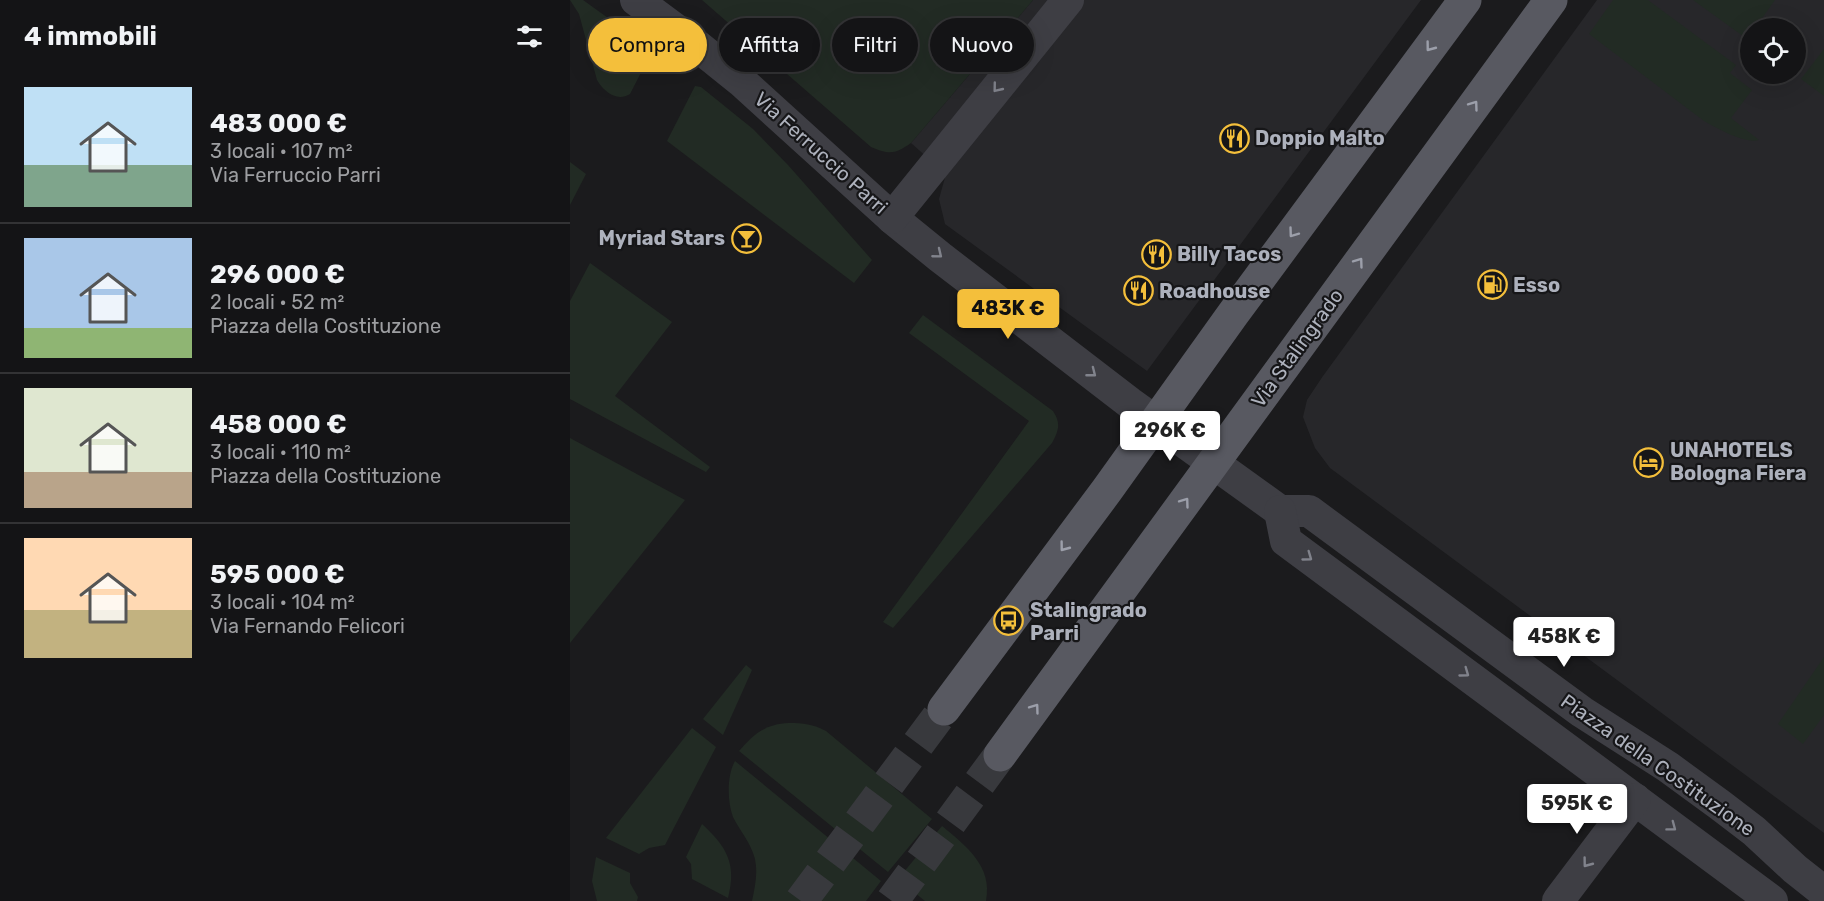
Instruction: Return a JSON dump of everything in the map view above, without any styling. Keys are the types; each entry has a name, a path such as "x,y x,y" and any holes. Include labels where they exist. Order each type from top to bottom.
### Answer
{"main road":[{"path":"944,709 1465,0"},
{"name":"Via Stalingrado","path":"1000,755 1551,0"}],"street":[{"name":"Via Ferruccio Parri","path":"636,0 741,81 892,218 982,290 1155,421"},
{"name":"Via Ferruccio Parri","path":"892,218 1068,0"},
{"path":"1155,421 1280,511"},
{"name":"Piazza della Costituzione","path":"1772,901 1286,541 1280,511 1309,511 1571,705 1614,735 1668,767 1720,805 1754,831 1824,892"},
{"path":"1558,901 1635,799"}],"shaded area":[{"path":"570,0 583,0 608,18 588,18 588,47 579,14"},
{"path":"702,0 1033,0 1018,18 930,18 930,72 972,72 911,143 892,152 871,147 785,72 820,72 820,18 723,18"},
{"path":"1033,0 1421,0 1147,371 945,224 939,199 946,174 911,143 972,72 1034,72 1034,18 1018,18"},
{"path":"1597,0 1824,0 1824,833 1330,468 1315,448 1303,417 1307,400"},
{"path":"1613,0 1648,0 1736,65 1730,73 1740,81 1740,84 1744,84 1752,90 1731,118 1759,140 1738,138 1704,121 1589,34"},
{"path":"1693,0 1775,0 1762,18 1740,18 1740,34"},
{"path":"1824,49 1824,96 1806,83 1806,72"},
{"path":"595,72 641,72 630,94 620,97 611,94 597,80"},
{"path":"695,86 701,87 753,129 872,260 854,283 667,141"},
{"path":"570,162 586,174 570,205"},
{"path":"590,263 672,322 615,396 710,467 706,472 570,399 570,301"},
{"path":"923,315 1053,411 1058,427 1052,443 893,628 883,622 1029,421 909,333"},
{"path":"570,438 685,500 570,643"},
{"path":"1824,657 1824,715 1803,744 1778,724"},
{"path":"746,665 752,670 723,735 703,719"},
{"path":"808,724 826,731 932,819 888,872 739,751 761,731 773,725"},
{"path":"692,728 716,747 665,845 649,848 639,854 606,838"},
{"path":"735,761 881,881 866,901 752,901 756,875 755,859 733,817 730,803 729,781"},
{"path":"702,824 718,840 728,857 731,875 728,898 692,879 691,864 686,857"},
{"path":"942,826 976,858 985,877 986,901 925,901 898,879"},
{"path":"596,857 630,873 630,883 638,897 637,901 597,901 592,881"}],"tunnel":[{"path":"801,901 944,709"},
{"path":"892,901 1000,755"}],"place":[{"name":"Doppio Malto","path":"1234,138"},
{"name":"Myriad Stars","path":"746,238"},
{"name":"Billy Tacos","path":"1156,254"},
{"name":"Esso","path":"1492,285"},
{"name":"Roadhouse","path":"1138,291"},
{"name":"UNAHOTELS Bologna Fiera","path":"1649,462"},
{"name":"Stalingrado Parri","path":"1009,621"}]}
